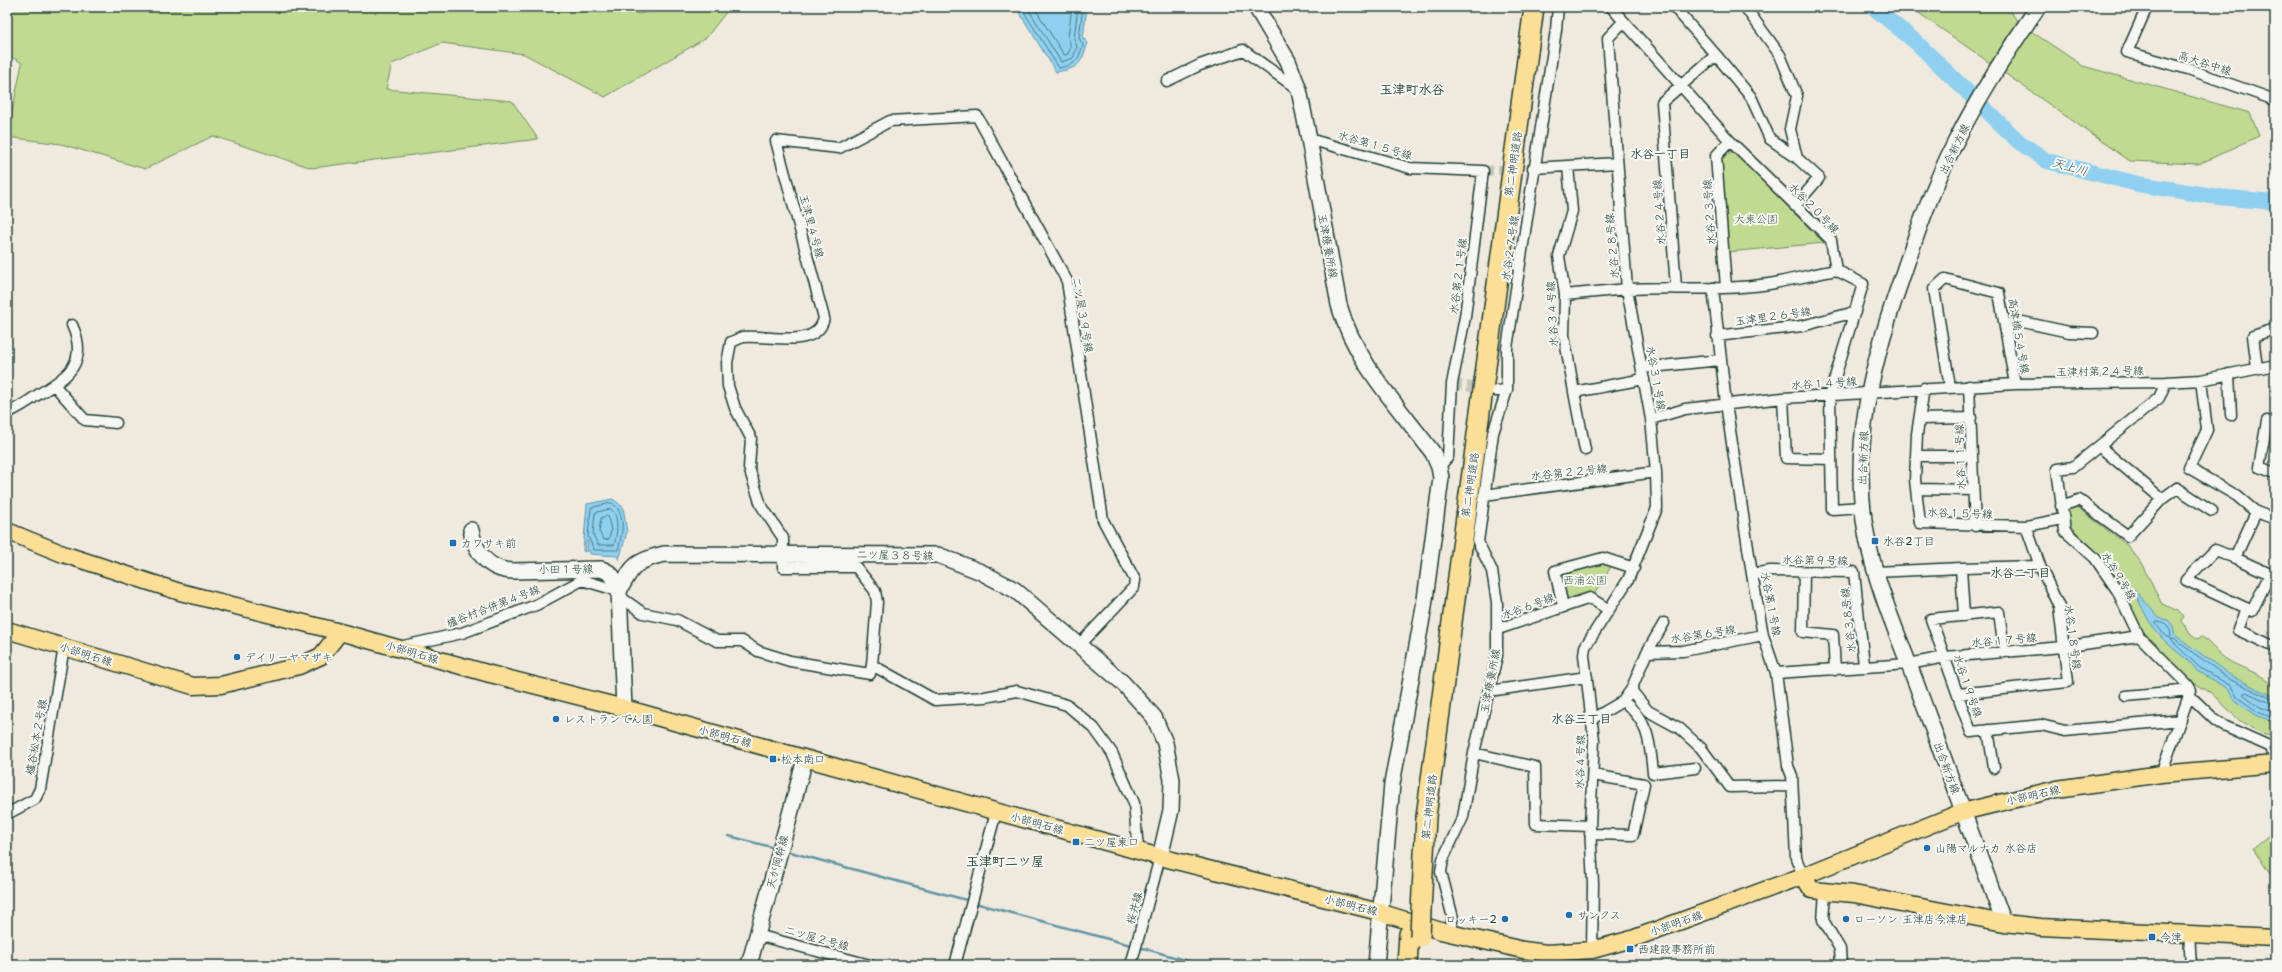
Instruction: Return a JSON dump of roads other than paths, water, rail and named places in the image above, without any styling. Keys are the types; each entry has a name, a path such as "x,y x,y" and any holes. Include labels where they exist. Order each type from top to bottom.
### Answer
{"highway":[{"name":"第二神明道路","path":"1416,909 1415,816 1522,7"},
{"name":"第二神明道路","path":"1407,965 1414,935 1426,817 1534,7"},
{"name":"第二神明道路","path":"1414,935 1419,965"}],"main road":[{"name":"小部明石線","path":"7,531 63,554 180,592 340,632 395,648 624,708 1160,857 1379,912 1449,932 1556,959 1592,950 1711,911 1962,812 2056,789 2161,774 2275,763"},
{"name":"小部明石線","path":"7,630 193,686 221,685 299,666 321,656 340,632"},
{"path":"1803,876 1812,890 1825,893 1854,894 2004,923 2041,927 2275,938"}],"street":[{"name":"玉津療養所線","path":"1256,7 1288,61 1299,90 1339,306 1344,325 1362,359 1433,453 1439,467 1441,478 1409,701 1392,784 1379,912 1376,965"},
{"path":"1558,7 1556,30 1533,168 1617,162"},
{"name":"水谷２０号線","path":"1611,7 1730,141 1831,240 1836,270"},
{"path":"1674,7 1751,97 1770,139 1797,158 1820,178 1795,206"},
{"path":"1745,7 1780,55 1797,96 1790,129 1797,158"},
{"name":"出合新方線","path":"2004,923 1875,572 1863,508 1861,452 1868,392 1881,342 1910,254 1935,190 1962,131 1984,91 2004,56 2038,7"},
{"name":"高大谷中線","path":"2147,7 2127,52 2188,69 2275,100"},
{"name":"水谷２８号線","path":"1624,22 1608,38 1627,289 1676,287 1713,288 1768,284 1836,270"},
{"path":"1167,81 1200,65 1243,50 1299,90"},
{"name":"水谷２４号線","path":"1676,287 1662,102 1716,55"},
{"name":"二ツ屋３９号線","path":"776,142 839,148 890,121 977,116 1066,281 1103,520 1135,580 1134,586 1079,645"},
{"name":"水谷第１５号線","path":"1309,139 1410,168 1483,171"},
{"name":"水谷２３号線","path":"1726,287 1716,156 1730,141"},
{"name":"玉津里４号線","path":"776,142 824,318 822,328 817,333 790,339 742,337 731,342 727,363 728,386 735,408 751,438 749,468 761,505 783,538 783,554"},
{"name":"水谷３４号線","path":"1568,166 1572,212 1559,256 1566,295 1564,335 1585,450"},
{"name":"水谷２７号線","path":"1507,390 1508,348 1533,168"},
{"name":"水谷第２１号線","path":"1439,467 1448,457 1452,384 1465,317 1483,171"},
{"path":"1836,270 1863,284 1830,394 1832,509 1863,508"},
{"name":"高津橋５４号線","path":"1950,387 1934,289 1945,279 1999,293 2015,384"},
{"name":"水谷第１号線","path":"1713,288 1720,360 1752,574 1763,635 1776,673 1792,786 1796,858 1803,876"},
{"path":"1566,295 1627,289"},
{"name":"水谷３１号線","path":"1627,289 1651,419 1656,472"},
{"name":"玉津里２６号線","path":"1717,336 1802,326 1855,312"},
{"path":"2005,325 2023,322 2069,332 2093,333"},
{"path":"7,413 68,375 75,363 78,348 77,336 72,325"},
{"path":"2257,368 2253,336 2275,329"},
{"path":"1642,368 1720,360"},
{"name":"玉津村第２４号線","path":"1924,388 2015,384 2166,382 2201,380 2275,365"},
{"path":"2229,374 2232,415"},
{"path":"1574,392 1644,379"},
{"path":"2201,380 2207,430 2188,468 2237,496 2256,512 2275,519"},
{"name":"水谷９号線","path":"2166,382 2159,398 2073,467 2057,469 2065,531 2095,558 2117,590 2139,636 2188,685 2190,692"},
{"path":"54,385 85,420 116,423"},
{"name":"水谷１１号線","path":"1969,386 1975,526"},
{"name":"水谷１４号線","path":"1651,419 1685,409 1726,404 1830,394 1924,388"},
{"name":"水谷１５号線","path":"1924,388 1916,456 1916,489 1920,523 1975,526 2026,526 2063,519"},
{"name":"玉津療養所線","path":"1449,932 1453,918 1442,872 1443,859 1463,817 1474,753 1497,656 1497,602 1492,571 1478,542 1493,433 1507,390"},
{"path":"1496,391 1507,390"},
{"path":"1783,398 1786,458 1831,459"},
{"path":"1920,420 1970,418"},
{"path":"2267,421 2259,467 2275,473"},
{"path":"2099,446 2162,499"},
{"path":"1916,456 1972,456"},
{"name":"水谷第２２号線","path":"1484,495 1656,472"},
{"name":"水谷４号線","path":"1592,950 1593,884 1590,830 1593,776 1592,719 1584,655 1585,647 1634,568 1657,508 1656,472"},
{"path":"2061,506 2079,500 2128,536 2162,499 2177,488 2212,512"},
{"path":"1916,489 1973,490"},
{"path":"2235,558 2256,512"},
{"name":"水谷１８号線","path":"1958,694 2068,682 2059,606 2040,566 2026,526"},
{"name":"小田１号線","path":"471,530 476,550 482,558 505,571 601,569 608,571 616,580 619,594 624,708"},
{"path":"2215,550 2235,558 2270,574 2252,611 2186,580 2215,550"},
{"name":"二ツ屋３８号線","path":"619,594 630,569 643,559 664,554 938,555 981,572 1015,590 1123,683 1154,717 1165,743 1172,780 1171,810 1160,857"},
{"path":"783,554 783,567 856,567 875,591 877,602 872,666 935,700 985,696 1017,691 1067,705 1094,728 1112,753 1134,803 1138,850"},
{"path":"1563,606 1555,571 1603,558 1634,568"},
{"path":"1875,572 2040,566"},
{"path":"1961,568 1964,616"},
{"name":"水谷第９号線","path":"1752,574 1770,571 1854,572"},
{"path":"1804,572 1803,632 1833,635 1835,670"},
{"name":"水谷３８号線","path":"1854,572 1864,665"},
{"name":"櫨谷村合併第４号線","path":"395,648 462,633 536,605 582,580 619,594 643,613 677,620 717,641 742,642 758,651 790,661 863,674 870,674 872,666"},
{"name":"水谷６号線","path":"1498,630 1563,606 1590,598 1609,610"},
{"path":"2246,608 2238,630 2275,647"},
{"name":"水谷１９号線","path":"2004,652 1999,612 1931,619 1971,732 2041,725 2065,731 2181,720"},
{"path":"1592,719 1623,701 1631,690 1647,652 1664,623"},
{"name":"水谷第６号線","path":"1647,652 1683,651 1763,635"},
{"name":"水谷１７号線","path":"1776,673 1835,670 1864,665 1909,664 1945,657 2063,646 2139,636"},
{"name":"櫨谷松本２号線","path":"7,814 35,799 40,789 64,647"},
{"path":"1489,691 1587,677"},
{"path":"1631,690 1648,711 1679,728 1701,748 1730,787 1792,786"},
{"path":"2126,696 2190,692"},
{"path":"2161,774 2190,692"},
{"path":"2190,692 2215,720 2224,726 2271,746 2275,763"},
{"path":"1623,701 1636,711 1650,738 1653,773 1695,768"},
{"path":"1988,730 1994,768"},
{"path":"1474,753 1535,767 1536,824 1633,835 1644,784 1593,776"},
{"name":"天が岡幹線","path":"749,965 805,759"},
{"path":"955,965 996,812"},
{"name":"桜井線","path":"1131,965 1160,857"},
{"path":"1825,893 1823,920 1840,949 1841,965"},
{"path":"2189,934 2191,965"},
{"name":"二ツ屋２号線","path":"757,935 870,965"}],"water":[{"path":"1016,7 1087,7 1083,38 1088,43 1081,61 1075,67 1056,72"},
{"path":"613,499 623,507 627,532 619,560 617,556 590,554 590,551 587,551 588,541 586,541 585,552 583,551 587,504"},
{"path":"2133,588 2159,618 2168,620 2173,626 2175,635 2233,677 2275,697 2275,723 2256,715 2234,700 2228,689 2197,671 2190,662 2167,643 2158,634 2149,621"}],"waterway":[{"name":"天上川","path":"1873,7 1917,43 2018,141 2047,161 2138,184 2218,197 2275,202"},
{"path":"729,836 775,848"},
{"path":"786,851 970,901"},
{"path":"975,903 1134,946"},
{"path":"1139,947 1202,965"}],"tunnel":[{"path":"1483,171 1533,168"},
{"path":"1452,384 1486,389"}],"place":[{"name":"水谷2丁目","path":"1875,541"},
{"name":"カワサキ前","path":"453,543"},
{"name":"デイリーヤマザキ","path":"237,657"},
{"name":"レストランでん園","path":"556,719"},
{"name":"松本南口","path":"773,759"},
{"name":"二ツ屋東口","path":"1076,842"},
{"name":"山陽マルナカ 水谷店","path":"1927,848"},
{"name":"サンクス","path":"1569,915"},
{"name":"ロッキー2","path":"1505,919"},
{"name":"ローソン 玉津店今津店","path":"1846,919"},
{"name":"今津","path":"2152,937"},
{"name":"西建設事務所前","path":"1630,949"}],"district":[{"name":"玉津町水谷","path":"1412,89"},
{"name":"水谷一丁目","path":"1660,154"},
{"name":"水谷二丁目","path":"2020,573"},
{"name":"水谷三丁目","path":"1581,719"},
{"name":"玉津町二ツ屋","path":"1005,861"}],"park label":[{"name":"大東公園","path":"1756,219"},
{"name":"西浦公園","path":"1585,580"}]}
